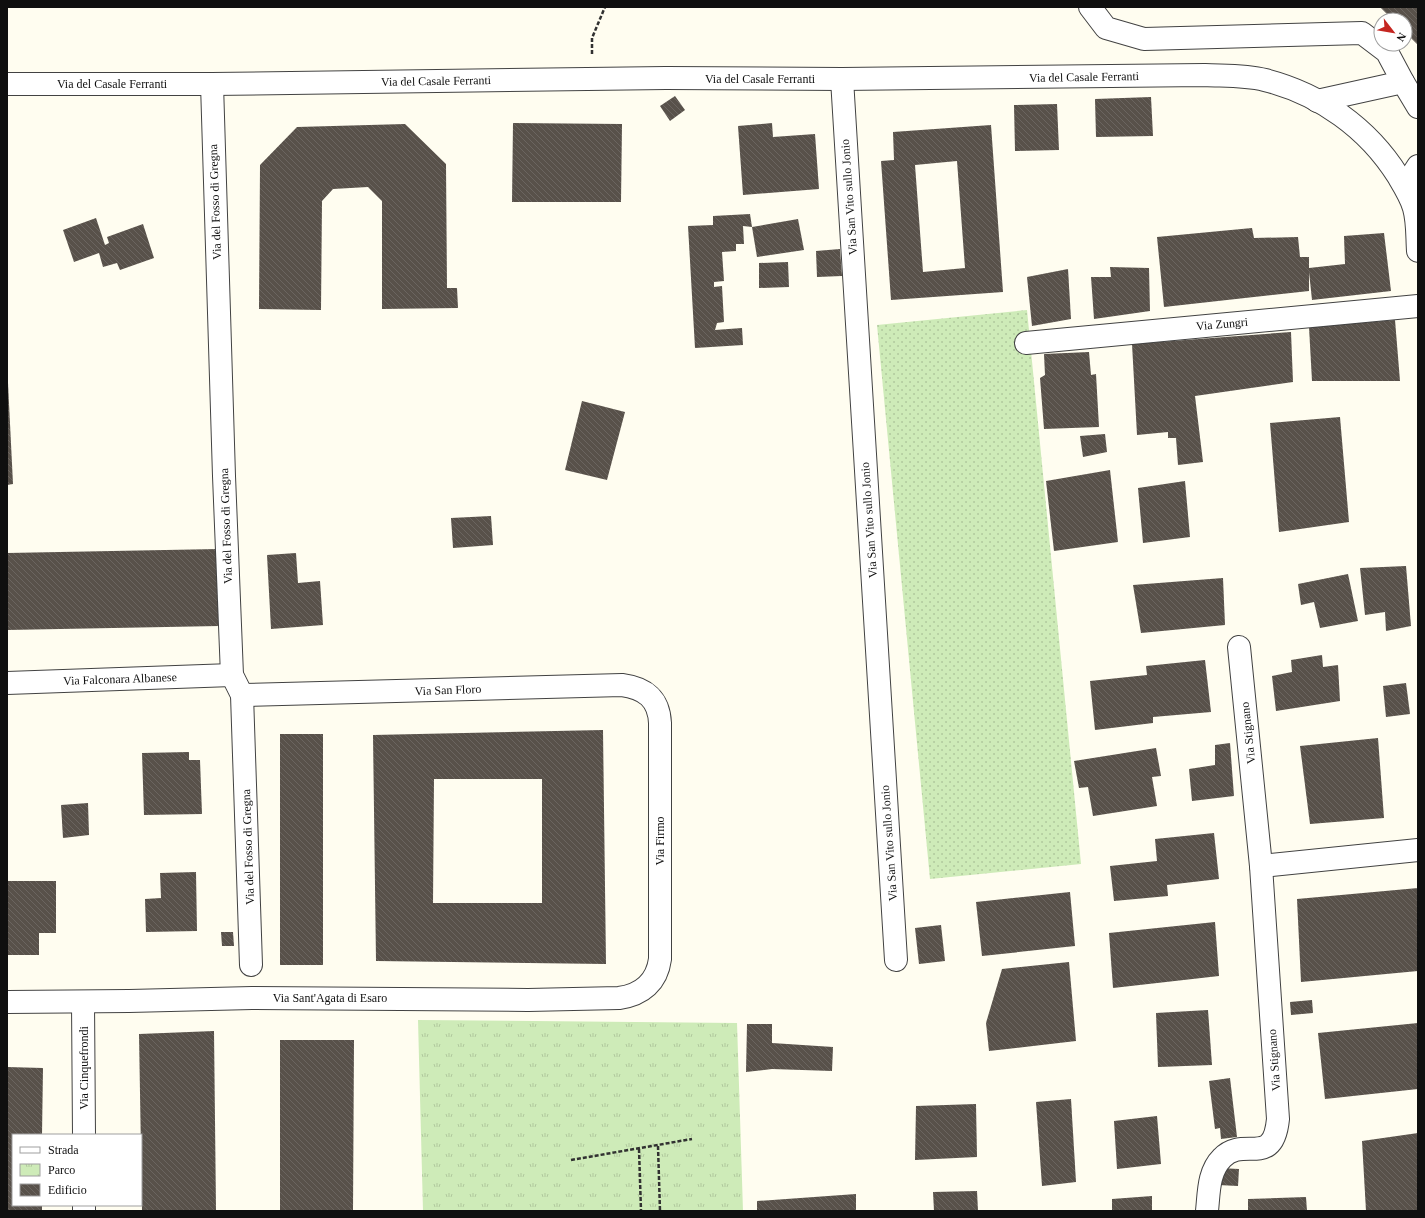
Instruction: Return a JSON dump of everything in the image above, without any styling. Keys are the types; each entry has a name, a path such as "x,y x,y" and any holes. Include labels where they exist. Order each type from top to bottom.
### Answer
{"street":[{"path":"1090,7 1106,28 1144,39 1362,33 1386,52 1418,108"},
{"name":"Via del Casale Ferranti","path":"7,84 212,84 666,78 842,79 1189,75 1246,76 1281,85 1317,101 1333,110 1363,133 1383,154 1405,186 1414,207 1418,251"},
{"name":"Via San Vito sullo Jonio","path":"842,79 896,960"},
{"path":"1317,101 1403,82"},
{"name":"Via del Fosso di Gregna","path":"212,84 223,460 232,675 242,696 252,965"},
{"path":"1405,186 1418,166"},
{"name":"Via Zungri","path":"1026,343 1418,306"},
{"name":"Via Stignano","path":"1207,1211 1212,1173 1221,1158 1233,1150 1262,1148 1269,1145 1274,1139 1278,1109 1261,866 1239,647"},
{"name":"Via Falconara Albanese","path":"7,683 232,675"},
{"name":"Via San Floro","path":"242,696 622,685 636,688 650,697"},
{"name":"Via Firmo","path":"649,985 659,966 661,950 660,723 658,710 650,697"},
{"path":"1261,866 1418,850"},
{"name":"Via Sant'Agata di Esaro","path":"7,1002 83,1002 252,998 528,1000 619,998 632,996 649,985"},
{"name":"Via Cinquefrondi","path":"83,1002 84,1134"}],"path":[{"path":"592,54 592,38 606,7"},
{"path":"571,1160 692,1139"},
{"path":"658,1146 660,1211"},
{"path":"639,1149 641,1211"}],"green space":[{"path":"1027,310 1081,864 930,879 877,325"},
{"path":"418,1020 737,1023 743,1211 423,1211"}],"building":[{"path":"1380,7 1418,7 1418,45 1413,40 1413,12 1385,12"},
{"path":"675,96 685,110 670,121 660,106"},
{"path":"1151,97 1153,136 1096,137 1095,99"},
{"path":"1057,104 1059,150 1015,151 1014,105"},
{"path":"513,123 622,124 621,202 512,202"},
{"path":"772,123 773,137 815,134 819,189 743,195 738,126"},
{"path":"405,124 446,164 447,288 457,288 458,308 382,309 382,201 368,187 333,189 322,201 321,310 259,309 260,165 297,127"},
{"path":"991,125 1003,292 891,300 881,161 894,160 893,132","holes":["957,161 965,268 923,272 915,165"]},
{"path":"750,214 752,227 743,226 744,244 736,244 736,251 722,252 724,281 714,282 714,287 722,286 724,322 717,323 715,330 742,328 743,345 695,348 688,226 713,225 713,216"},
{"path":"96,218 105,245 109,243 107,237 143,224 154,258 120,270 117,263 103,267 99,253 74,262 63,230"},
{"path":"798,219 804,250 757,257 752,227"},
{"path":"1252,228 1254,238 1298,237 1300,257 1309,257 1309,268 1345,264 1344,236 1384,233 1391,291 1312,300 1309,272 1309,291 1164,307 1157,237"},
{"path":"840,249 842,276 817,277 816,251"},
{"path":"788,262 789,287 759,288 759,263"},
{"path":"1110,267 1149,268 1150,311 1094,319 1091,277 1111,277"},
{"path":"1068,269 1071,319 1032,326 1027,277"},
{"path":"1395,320 1400,381 1312,381 1309,327"},
{"path":"1291,332 1293,382 1195,396 1203,462 1178,465 1176,438 1168,438 1168,432 1137,435 1132,344"},
{"path":"1089,352 1091,375 1096,374 1099,427 1044,429 1040,378 1045,375 1044,354"},
{"path":"7,383 13,484 7,485"},
{"path":"582,401 625,412 607,480 565,470"},
{"path":"1340,417 1349,522 1279,532 1270,423"},
{"path":"1105,434 1107,452 1083,457 1080,436"},
{"path":"1110,470 1118,542 1054,551 1046,481"},
{"path":"1185,481 1190,537 1143,543 1138,488"},
{"path":"491,516 493,545 453,548 451,518"},
{"path":"218,549 219,626 7,630 7,553"},
{"path":"296,553 298,583 320,581 323,625 271,629 267,555"},
{"path":"1406,566 1411,626 1386,631 1385,612 1365,615 1360,568"},
{"path":"1348,574 1358,621 1320,628 1314,602 1301,605 1298,584"},
{"path":"1223,578 1225,625 1141,633 1133,585"},
{"path":"1322,655 1323,667 1338,665 1340,701 1276,711 1272,676 1292,672 1291,660"},
{"path":"1205,660 1211,712 1153,717 1153,723 1095,730 1090,681 1147,675 1146,666"},
{"path":"1406,683 1410,714 1386,717 1383,686"},
{"path":"603,730 606,964 376,961 373,735","holes":["434,779 542,779 542,903 433,903"]},
{"path":"280,734 323,734 323,965 280,965"},
{"path":"1378,738 1384,818 1310,824 1300,746"},
{"path":"1230,743 1234,796 1192,801 1189,769 1215,765 1215,745"},
{"path":"1156,748 1161,776 1152,777 1157,806 1093,816 1088,787 1079,788 1074,761"},
{"path":"189,752 189,760 200,760 202,814 144,815 142,753"},
{"path":"88,803 89,835 63,838 61,805"},
{"path":"1214,833 1219,879 1167,885 1168,896 1114,901 1110,866 1157,861 1155,839"},
{"path":"196,872 197,931 146,932 145,899 161,898 160,873"},
{"path":"7,881 56,881 56,933 39,933 39,955 7,955"},
{"path":"1418,888 1418,971 1301,982 1297,899"},
{"path":"1070,892 1075,946 982,956 976,902"},
{"path":"1215,922 1219,976 1113,988 1109,933"},
{"path":"941,925 945,961 919,964 915,928"},
{"path":"221,932 233,932 234,946 222,946"},
{"path":"1069,962 1076,1041 989,1051 986,1023 1002,969"},
{"path":"1312,1000 1313,1013 1291,1015 1290,1002"},
{"path":"1208,1010 1212,1065 1158,1067 1156,1013"},
{"path":"1418,1023 1418,1089 1325,1099 1318,1033"},
{"path":"747,1024 772,1024 772,1043 833,1047 832,1071 772,1069 746,1072"},
{"path":"214,1031 216,1211 142,1211 142,1134 141,1134 139,1034"},
{"path":"280,1040 354,1040 353,1211 280,1211"},
{"path":"7,1067 43,1068 42,1134 12,1134 12,1206 42,1206 42,1211 7,1211"},
{"path":"1230,1078 1237,1137 1221,1139 1220,1128 1215,1129 1209,1081"},
{"path":"1071,1099 1076,1182 1042,1186 1036,1102"},
{"path":"976,1104 977,1157 915,1160 916,1106"},
{"path":"1157,1116 1161,1164 1117,1169 1114,1121"},
{"path":"1418,1133 1418,1211 1366,1211 1362,1141"},
{"path":"1219,1168 1239,1169 1238,1186 1218,1185"},
{"path":"977,1191 978,1211 934,1211 933,1192"},
{"path":"856,1194 856,1211 757,1211 757,1201"},
{"path":"1152,1196 1152,1211 1112,1211 1112,1199"},
{"path":"1306,1197 1307,1211 1248,1211 1248,1199"}]}
